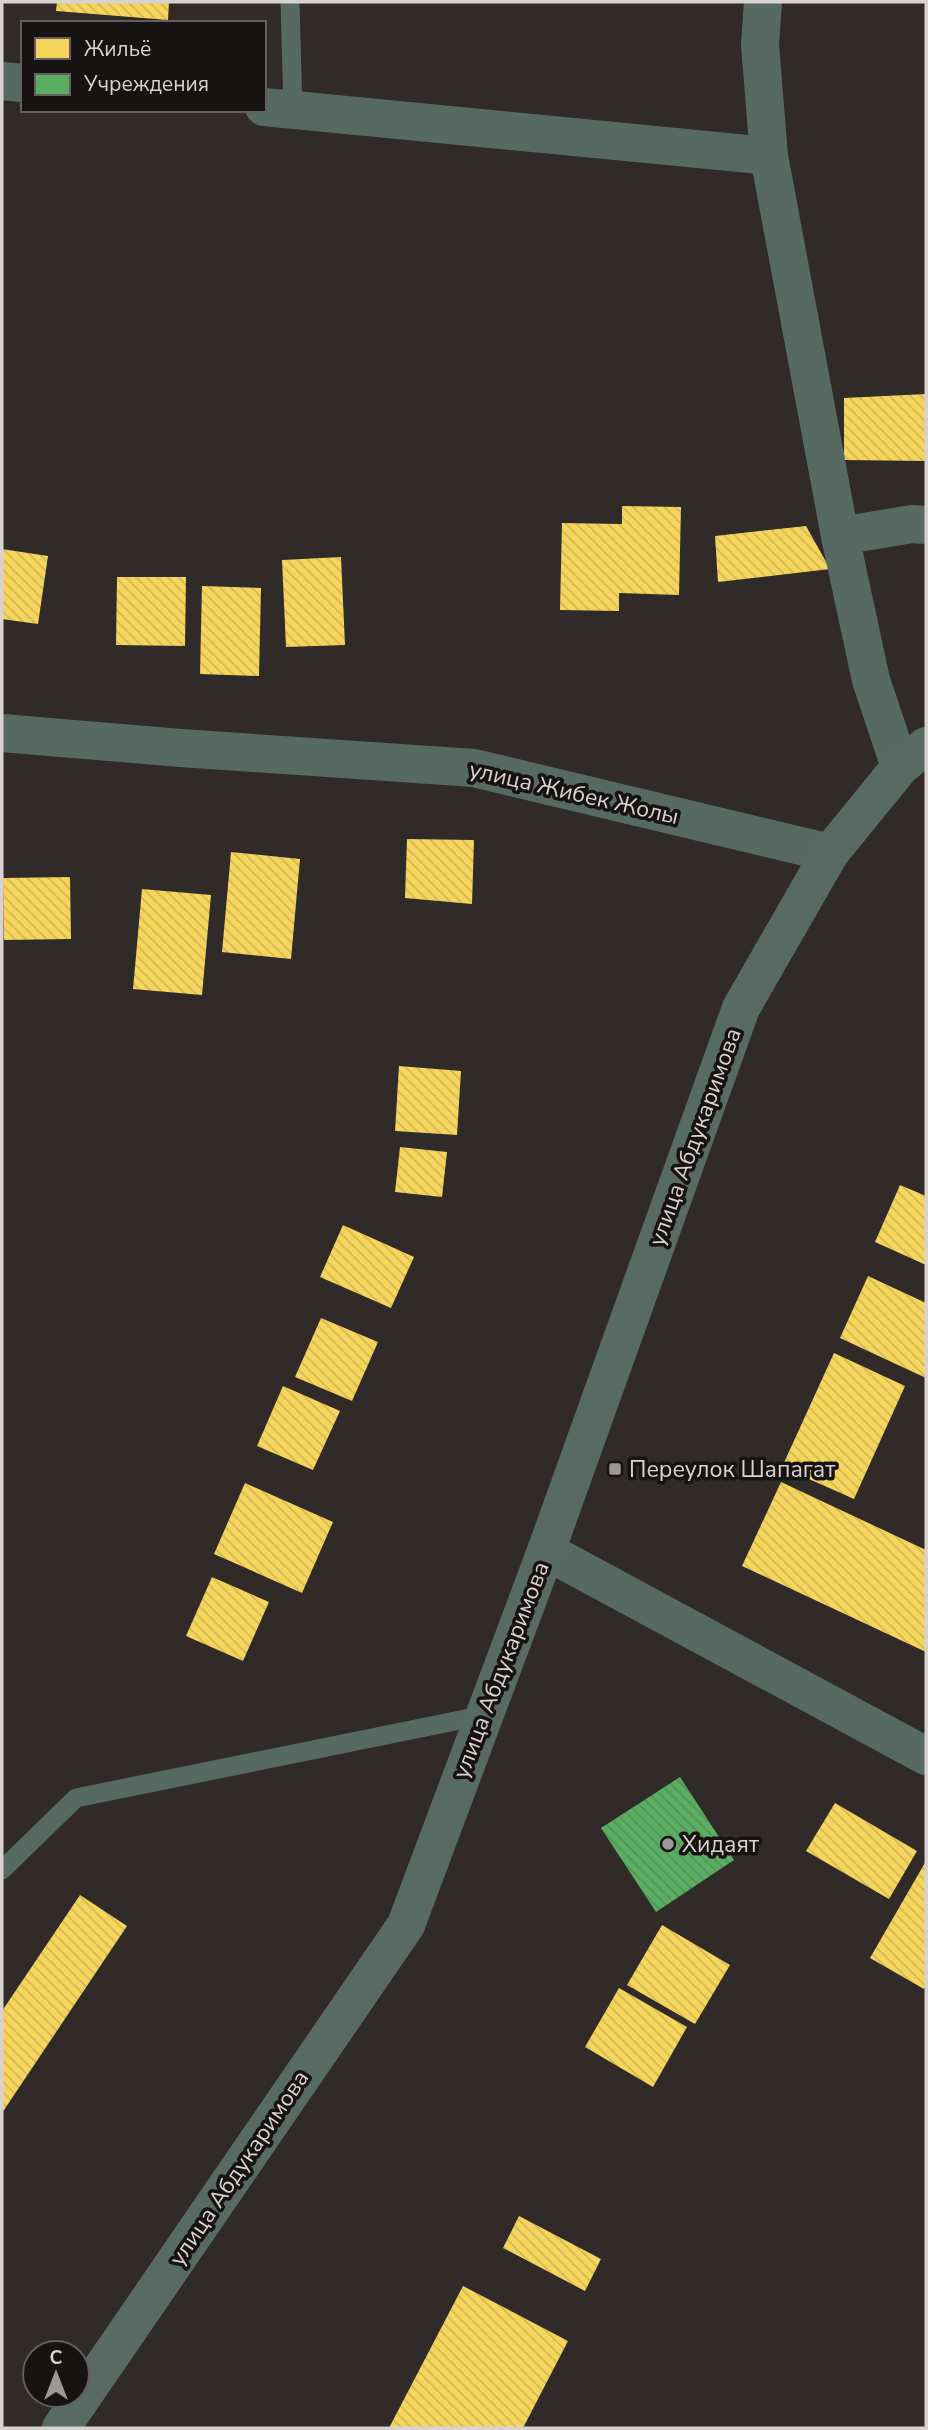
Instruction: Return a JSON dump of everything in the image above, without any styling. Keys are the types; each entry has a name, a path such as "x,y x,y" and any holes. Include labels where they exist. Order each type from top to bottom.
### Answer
{"main road":[{"path":"830,853 913,757"},
{"name":"улица Абдукаримова","path":"61,2428 406,1925 546,1551 741,1008 830,853"}],"street":[{"path":"763,2 760,45 769,156 839,536 871,680 913,757"},
{"path":"2,81 21,83"},
{"path":"279,108 769,156"},
{"path":"839,536 912,524 926,525"},
{"name":"улица Жибек Жолы","path":"2,733 474,768 830,853"},
{"path":"546,1551 926,1756"}],"lane":[{"path":"279,108 290,2"},
{"path":"2,1870 76,1798 485,1715"}],"building: Жильё":[{"path":"57,2 169,2 168,20 56,11"},
{"path":"926,394 926,461 844,460 844,398"},
{"path":"622,506 681,507 679,595 619,593 619,611 560,610 562,523 622,524"},
{"path":"806,526 830,569 718,582 715,536"},
{"path":"2,549 48,556 38,624 2,619"},
{"path":"341,557 345,645 286,647 282,560"},
{"path":"117,577 186,577 185,646 116,645"},
{"path":"202,586 261,588 259,676 200,674"},
{"path":"407,839 474,840 472,904 405,898"},
{"path":"231,852 300,859 291,959 222,952"},
{"path":"70,877 71,939 4,940 3,878"},
{"path":"142,889 211,895 202,995 133,989"},
{"path":"399,1066 461,1071 457,1135 395,1131"},
{"path":"400,1147 447,1152 442,1197 395,1192"},
{"path":"900,1185 926,1196 926,1265 875,1242"},
{"path":"343,1225 414,1257 391,1308 320,1277"},
{"path":"868,1276 926,1303 926,1378 840,1338"},
{"path":"321,1318 378,1342 352,1401 295,1377"},
{"path":"834,1353 905,1386 854,1499 782,1467"},
{"path":"283,1386 340,1411 313,1470 257,1446"},
{"path":"781,1482 926,1550 926,1652 742,1566"},
{"path":"245,1483 333,1522 302,1593 214,1554"},
{"path":"212,1577 269,1602 243,1661 186,1636"},
{"path":"835,1803 917,1851 889,1899 806,1851"},
{"path":"926,1861 926,1985 924,1989 870,1958"},
{"path":"80,1895 127,1926 2,2113 2,2011"},
{"path":"662,1925 730,1965 695,2024 627,1985"},
{"path":"619,1988 687,2027 653,2087 585,2047"},
{"path":"519,2216 601,2259 585,2291 503,2248"},
{"path":"463,2286 568,2341 523,2428 389,2428"}],"building: Учреждения":[{"name":"Хидаят","path":"680,1777 734,1860 656,1912 601,1828"}],"place":[{"name":"Переулок Шапагат","path":"615,1469"},
{"name":"Хидаят","path":"668,1844"}]}
